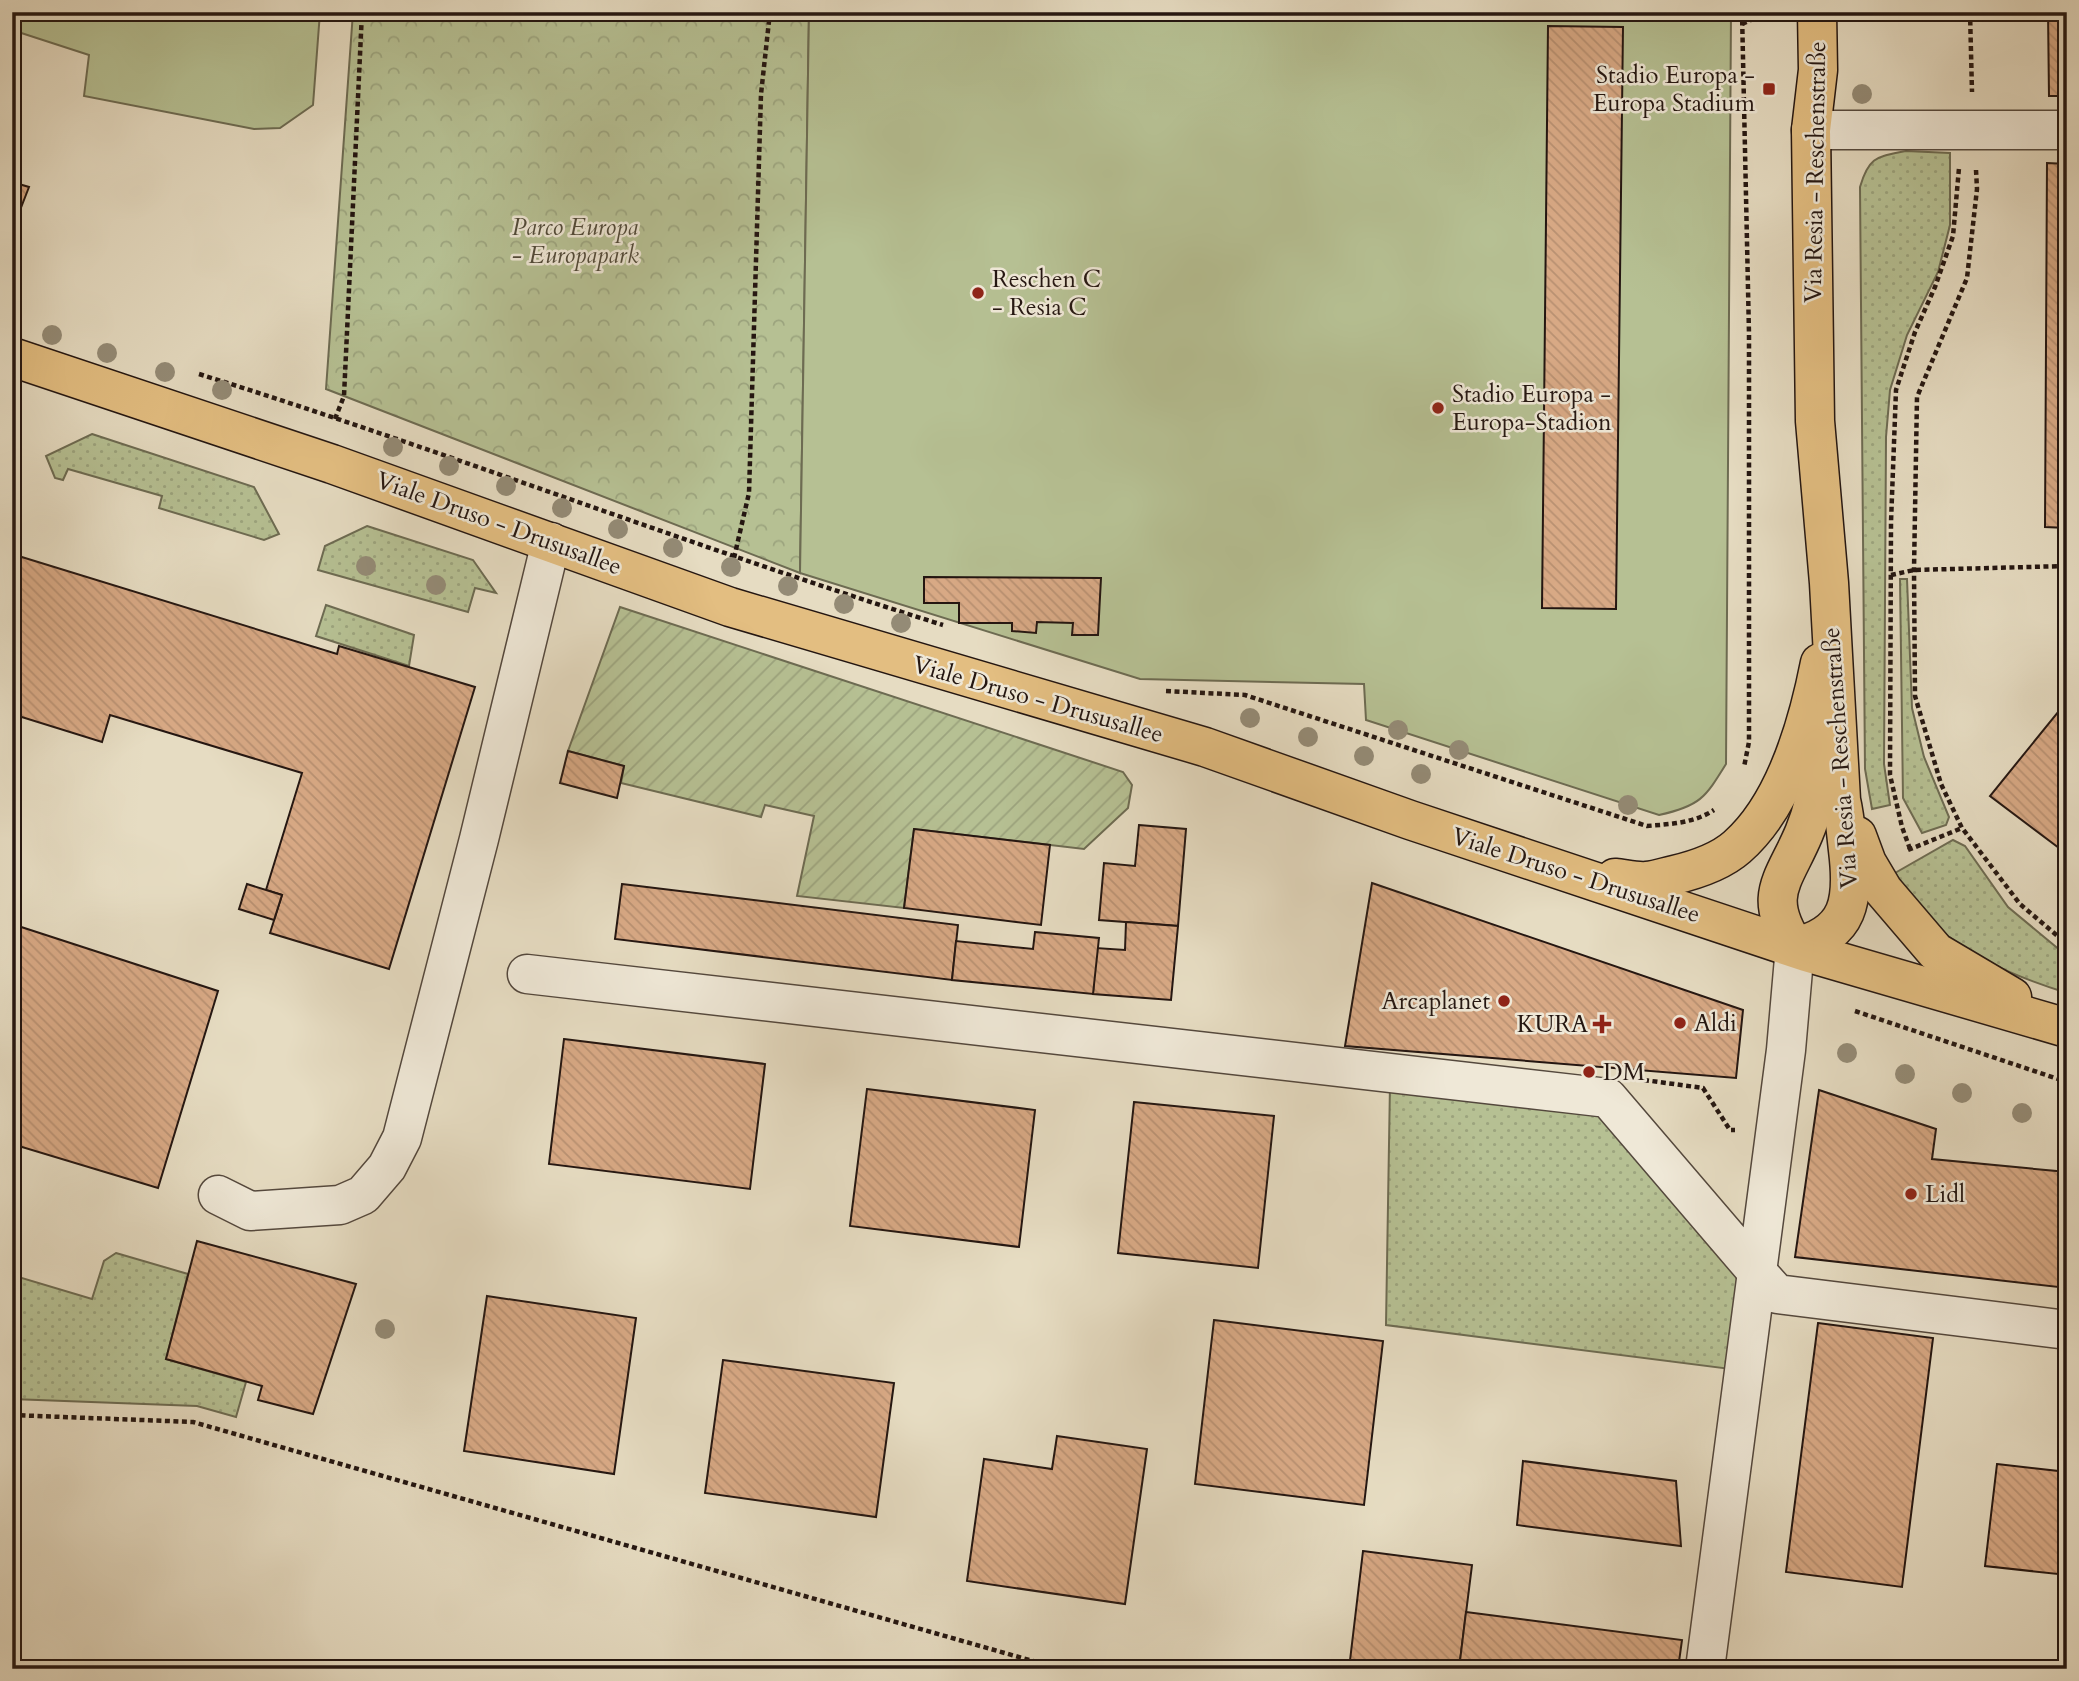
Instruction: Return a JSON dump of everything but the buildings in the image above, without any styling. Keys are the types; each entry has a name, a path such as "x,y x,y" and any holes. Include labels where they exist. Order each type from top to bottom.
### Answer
{"main road":[{"name":"Via Resia - Reschenstraße","path":"1817,12 1818,70 1811,130 1815,421 1829,583 1841,800 1846,821 1852,887 1848,907 1832,929 1800,950 1780,921 1776,899 1780,880 1804,833 1812,809 1820,759 1829,583"},
{"name":"Viale Druso - Drususallee","path":"12,357 332,464 769,619 1205,747 1410,820 1800,950 2065,1027"},
{"path":"1571,873 1646,881 1697,870 1735,849 1766,813 1789,768 1814,696 1828,627"},
{"path":"1839,765 1860,844 1882,890 1936,952 2065,1027"}],"street":[{"path":"1811,130 2067,130"},
{"path":"218,1195 250,1211 340,1205 363,1195 387,1167 402,1138 479,839 551,542"},
{"path":"1705,1669 1800,950"},
{"path":"527,974 1608,1098 1777,1294 2067,1330"}],"path":[{"path":"332,464 335,417 344,396 362,12"},
{"path":"734,558 749,493 761,94 770,12"},
{"path":"1742,12 1749,334 1749,742 1744,771"},
{"path":"1742,24 1768,12"},
{"path":"1970,12 1977,189 1967,278 1917,397 1915,696 1941,784 1962,828 2020,904 2067,944"},
{"path":"1856,15 1883,18"},
{"path":"1962,828 1910,849 1902,827 1890,775 1891,522 1896,390 1914,332 1935,287 1953,236 1959,167 1973,131"},
{"path":"193,372 335,417 734,558 944,625"},
{"path":"1891,575 1914,570 2067,566"},
{"path":"1153,691 1245,695 1647,826 1679,824 1705,816 1721,805"},
{"path":"1842,1007 2067,1082"},
{"path":"1640,1080 1703,1088 1730,1129"},
{"path":"12,1415 193,1422 1061,1669"}],"green space":[{"path":"12,12 320,12 313,105 280,128 254,129 84,96 89,55 12,30"},
{"name":"Parco Europa - Europapark","path":"353,12 809,12 800,573 326,389"},
{"name":"Stadio Europa - Europa-Stadion","path":"809,12 1731,12 1726,764 1706,793 1693,804 1659,815 1366,720 1364,684 1140,679 800,573"},
{"path":"1906,151 1950,153 1950,225 1938,272 1907,335 1890,390 1886,437 1884,764 1890,805 1872,809 1865,769 1860,187 1867,169 1876,160"},
{"path":"92,434 254,487 279,534 264,540 159,508 162,496 68,469 63,480 55,478 46,456"},
{"path":"367,526 473,560 496,593 475,588 468,612 318,570 325,546"},
{"path":"1900,579 1907,579 1912,708 1924,757 1949,817 1946,825 1922,833 1903,798"},
{"path":"326,605 414,635 409,666 316,636"},
{"path":"620,607 1123,772 1132,785 1128,808 1084,849 914,829 904,908 797,896 814,816 765,805 761,817 621,783 624,766 568,751"},
{"path":"1953,840 1965,846 2008,907 2067,956 2067,993 2004,970 1966,949 1931,921 1913,900 1895,873"},
{"path":"1390,1084 1599,1109 1746,1283 1738,1370 1386,1325"},
{"path":"116,1253 188,1274 166,1359 246,1382 236,1417 197,1406 12,1399 12,1275 92,1299 104,1261"}],"place":[{"name":"Stadio Europa - Europa Stadium","path":"1769,89"},
{"name":"Reschen C - Resia C","path":"978,293"},
{"name":"Stadio Europa - Europa-Stadion","path":"1438,408"},
{"name":"Arcaplanet","path":"1504,1001"},
{"name":"Aldi","path":"1680,1023"},
{"name":"KURA","path":"1602,1024"},
{"name":"DM","path":"1589,1072"},
{"name":"Lidl","path":"1911,1194"}]}
